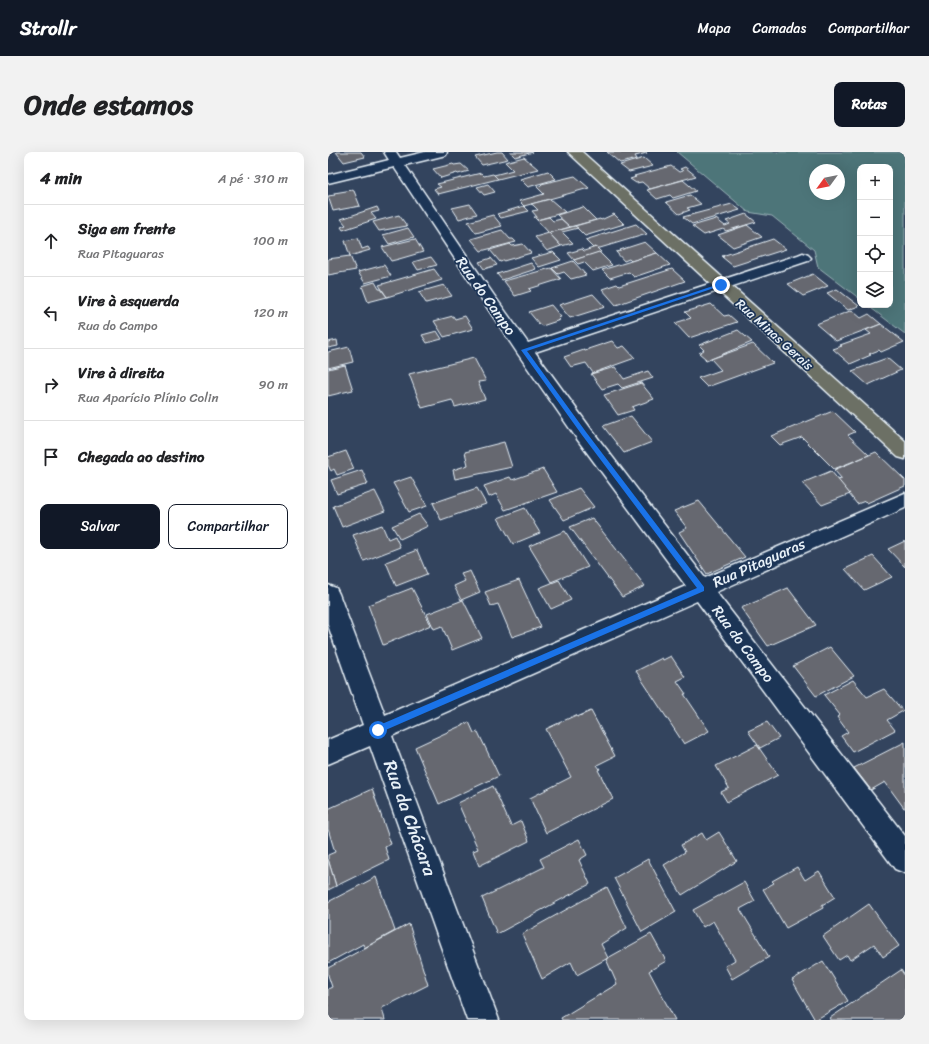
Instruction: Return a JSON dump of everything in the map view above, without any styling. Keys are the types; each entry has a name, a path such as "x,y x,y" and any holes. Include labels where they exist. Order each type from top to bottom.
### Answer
{"main road":[{"name":"Rua Minas Gerais","path":"574,152 905,452"}],"street":[{"path":"328,179 394,157 441,152"},
{"name":"Rua do Campo","path":"394,157 451,245 588,440 905,859"},
{"path":"524,350 803,258"},
{"name":"Rua Pitaguaras","path":"328,752 905,500"},
{"name":"Rua da Chácara","path":"328,594 483,1020"}],"green space":[{"path":"677,152 905,152 905,334 871,308 893,308 893,164 857,164 857,297 818,267 814,250 772,216 748,212"}],"building":[{"path":"336,152 361,152 365,157 344,162"},
{"path":"502,152 508,159 482,165 475,157"},
{"path":"510,152 533,152 515,157"},
{"path":"607,152 647,153 635,156 637,159 620,163"},
{"path":"524,157 538,169 498,179 494,175 513,170 505,162"},
{"path":"644,158 653,166 629,172 620,165"},
{"path":"453,164 461,164 469,171 441,178 433,169"},
{"path":"671,166 679,172 683,171 680,169 685,167 696,176 650,189 642,182 636,183 630,179 636,177 634,176"},
{"path":"548,171 556,179 528,187 520,179"},
{"path":"481,173 484,176 493,174 498,179 438,194 434,189 441,187 437,184"},
{"path":"575,176 589,188 524,206 519,201 544,194 537,187 542,185 541,184"},
{"path":"683,180 696,191 673,198 670,195 657,199 647,190"},
{"path":"488,184 495,192 484,195 477,187"},
{"path":"354,191 360,206 333,211 328,196 335,195 334,193"},
{"path":"690,195 701,204 687,208 690,210 679,214 666,202"},
{"path":"550,199 565,212 537,220 534,217 537,217 532,211 538,210 531,204"},
{"path":"470,204 477,214 459,219 452,208"},
{"path":"732,204 740,210 692,224 683,217"},
{"path":"524,206 529,211 501,218 497,214"},
{"path":"377,207 379,211 371,213 376,219 343,230 341,227 346,225 341,219"},
{"path":"583,207 596,220 570,227 557,215"},
{"path":"614,214 624,224 585,236 575,226 601,220"},
{"path":"746,214 756,222 726,231 723,229 704,235 692,226 716,219 725,226 730,224 726,221"},
{"path":"399,215 407,226 379,231 373,222"},
{"path":"493,215 502,226 476,233 468,222"},
{"path":"549,217 553,221 561,219 570,227 549,233 537,220"},
{"path":"636,224 647,234 600,248 593,248 585,240"},
{"path":"747,225 762,237 733,247 718,235"},
{"path":"575,226 578,228 562,232 573,243 561,246 549,233"},
{"path":"408,228 414,237 389,244 383,235"},
{"path":"502,230 510,239 513,239 516,242 481,251 471,239"},
{"path":"549,233 561,246 547,251 535,237"},
{"path":"358,238 362,249 368,247 370,250 350,256 345,241"},
{"path":"415,239 423,252 391,261 382,247"},
{"path":"773,239 786,249 733,266 722,257 724,257 722,256"},
{"path":"645,242 657,253 631,261 629,259 624,261 616,252 621,251 620,250"},
{"path":"510,244 512,246 523,244 531,253 500,262 490,250"},
{"path":"596,247 601,252 574,260 568,253 582,249 584,251"},
{"path":"553,252 561,260 539,267 531,258"},
{"path":"599,252 612,265 593,271 584,262 578,264 574,260"},
{"path":"657,253 670,265 634,277 629,272 610,278 602,270"},
{"path":"350,256 356,270 328,275 328,259"},
{"path":"431,257 437,265 418,270 413,262"},
{"path":"491,258 497,265 484,269 479,262"},
{"path":"573,261 586,275 571,279 564,272 558,274 552,268"},
{"path":"531,263 536,269 502,280 497,274"},
{"path":"384,265 391,276 365,283 358,272"},
{"path":"551,268 561,279 529,289 531,291 515,296 504,281"},
{"path":"434,269 442,280 387,297 379,285"},
{"path":"672,269 685,281 616,305 602,289 617,284 619,286"},
{"path":"813,274 828,286 803,296 788,284"},
{"path":"375,282 379,289 381,289 387,297 368,302 362,286"},
{"path":"444,285 452,296 426,303 419,292"},
{"path":"837,289 857,304 857,307 848,310 827,293"},
{"path":"593,294 605,307 570,318 559,305"},
{"path":"711,304 724,316 729,315 737,322 689,338 675,323 691,318 685,312"},
{"path":"551,305 561,317 558,318 560,320 542,326 529,312"},
{"path":"850,311 854,312 861,318 869,314 881,324 836,341 816,324"},
{"path":"453,316 455,319 465,316 473,329 444,337 434,321"},
{"path":"881,324 904,342 881,352 879,350 869,354 871,355 850,364 833,349 871,334 866,330"},
{"path":"738,330 752,342 706,361 704,359 706,359 699,353 704,350 699,345"},
{"path":"437,331 442,339 427,343 422,335"},
{"path":"337,340 338,346 328,348 328,342"},
{"path":"612,341 618,348 624,346 635,358 593,373 586,363 571,367 564,357 588,350"},
{"path":"753,344 773,363 707,387 698,378 721,370 711,359"},
{"path":"349,347 353,362 328,368 328,352"},
{"path":"474,358 486,381 478,382 485,399 455,407 452,400 422,408 409,374"},
{"path":"887,358 901,370 868,385 852,371"},
{"path":"345,365 353,390 328,396 328,369"},
{"path":"615,367 624,379 648,371 653,378 622,388 618,384 602,389 591,374"},
{"path":"641,383 654,399 632,407 634,410 618,415 604,395"},
{"path":"833,411 855,432 848,435 869,455 834,469 802,437 780,445 771,436"},
{"path":"631,416 652,442 624,453 603,426"},
{"path":"504,442 512,467 455,479 453,470 468,465 465,452"},
{"path":"346,451 354,469 337,475 334,469 331,471 328,465 328,457"},
{"path":"876,452 905,480 905,486 867,503 865,501 857,504 837,480 842,479 834,470"},
{"path":"543,469 557,492 505,510 496,494 489,497 484,486 510,477 512,480"},
{"path":"362,470 368,484 337,494 331,480"},
{"path":"831,471 850,494 822,505 802,483"},
{"path":"411,477 427,506 409,512 393,483"},
{"path":"477,488 486,504 441,520 433,503"},
{"path":"579,488 594,507 564,520 550,500"},
{"path":"375,491 385,511 342,527 333,506"},
{"path":"699,501 745,557 707,574 679,532 687,528 674,511"},
{"path":"525,508 540,533 513,544 498,518"},
{"path":"419,514 428,526 400,539 392,526"},
{"path":"592,518 645,586 622,597 570,527"},
{"path":"382,525 388,539 395,536 400,547 364,561 353,535"},
{"path":"565,531 588,567 551,582 529,546"},
{"path":"905,541 905,567 888,549"},
{"path":"417,550 427,574 396,586 386,562"},
{"path":"873,556 892,577 864,590 845,569"},
{"path":"470,571 480,592 461,600 454,586 465,581 461,574"},
{"path":"519,580 541,627 512,637 498,604 491,606 485,592"},
{"path":"559,580 571,600 551,609 539,588"},
{"path":"412,588 431,625 383,645 368,605"},
{"path":"788,588 816,625 768,646 741,608"},
{"path":"463,600 482,638 452,650 442,626 434,629 427,614"},
{"path":"830,647 854,676 816,696 793,666"},
{"path":"671,656 685,677 677,681 709,731 684,744 636,671 662,658 663,660"},
{"path":"853,680 867,697 884,689 903,711 887,720 895,730 853,752 841,736 848,732 837,717 840,715 824,695"},
{"path":"591,711 615,756 597,765 600,769 598,770 613,799 546,833 530,798 571,777 546,729 576,715 577,717"},
{"path":"469,722 474,733 478,732 499,776 439,804 415,747"},
{"path":"767,722 779,738 760,748 748,731"},
{"path":"905,742 904,808 885,782 871,790 854,768"},
{"path":"757,745 778,775 727,802 721,792 729,788 716,766"},
{"path":"493,786 511,826 521,821 529,841 479,866 473,851 478,849 458,803"},
{"path":"372,789 391,844 385,847 389,860 336,886 328,859 328,855 335,852 328,829 328,809"},
{"path":"719,832 737,861 682,895 664,865 685,852 681,845 702,833 706,840"},
{"path":"579,839 587,855 579,860 590,884 497,934 482,898 544,867 540,859"},
{"path":"328,859 336,886 328,890"},
{"path":"648,859 676,912 642,932 614,878"},
{"path":"797,867 805,880 819,871 835,897 822,905 823,908 786,928 763,889 774,883 772,881"},
{"path":"376,877 395,931 364,948 363,944 328,963 328,902"},
{"path":"744,882 755,901 740,909 769,957 732,979 725,966 735,960 713,921 703,927 693,910"},
{"path":"607,887 627,928 601,944 608,958 577,975 571,962 542,979 522,934"},
{"path":"869,904 899,946 883,957 874,944 850,960 847,955 839,960 823,936"},
{"path":"409,924 428,985 382,1008 385,1020 328,1020 328,989 332,987 328,975 328,968"},
{"path":"651,934 666,961 649,971 675,1020 562,1020 561,1018 617,984 606,959"},
{"path":"823,961 848,1001 815,1020 792,980"},
{"path":"901,970 905,976 905,1020 831,1020 830,1018"}],"route":[{"path":"378,730 701,589 584,434 524,350 721,285"}]}
